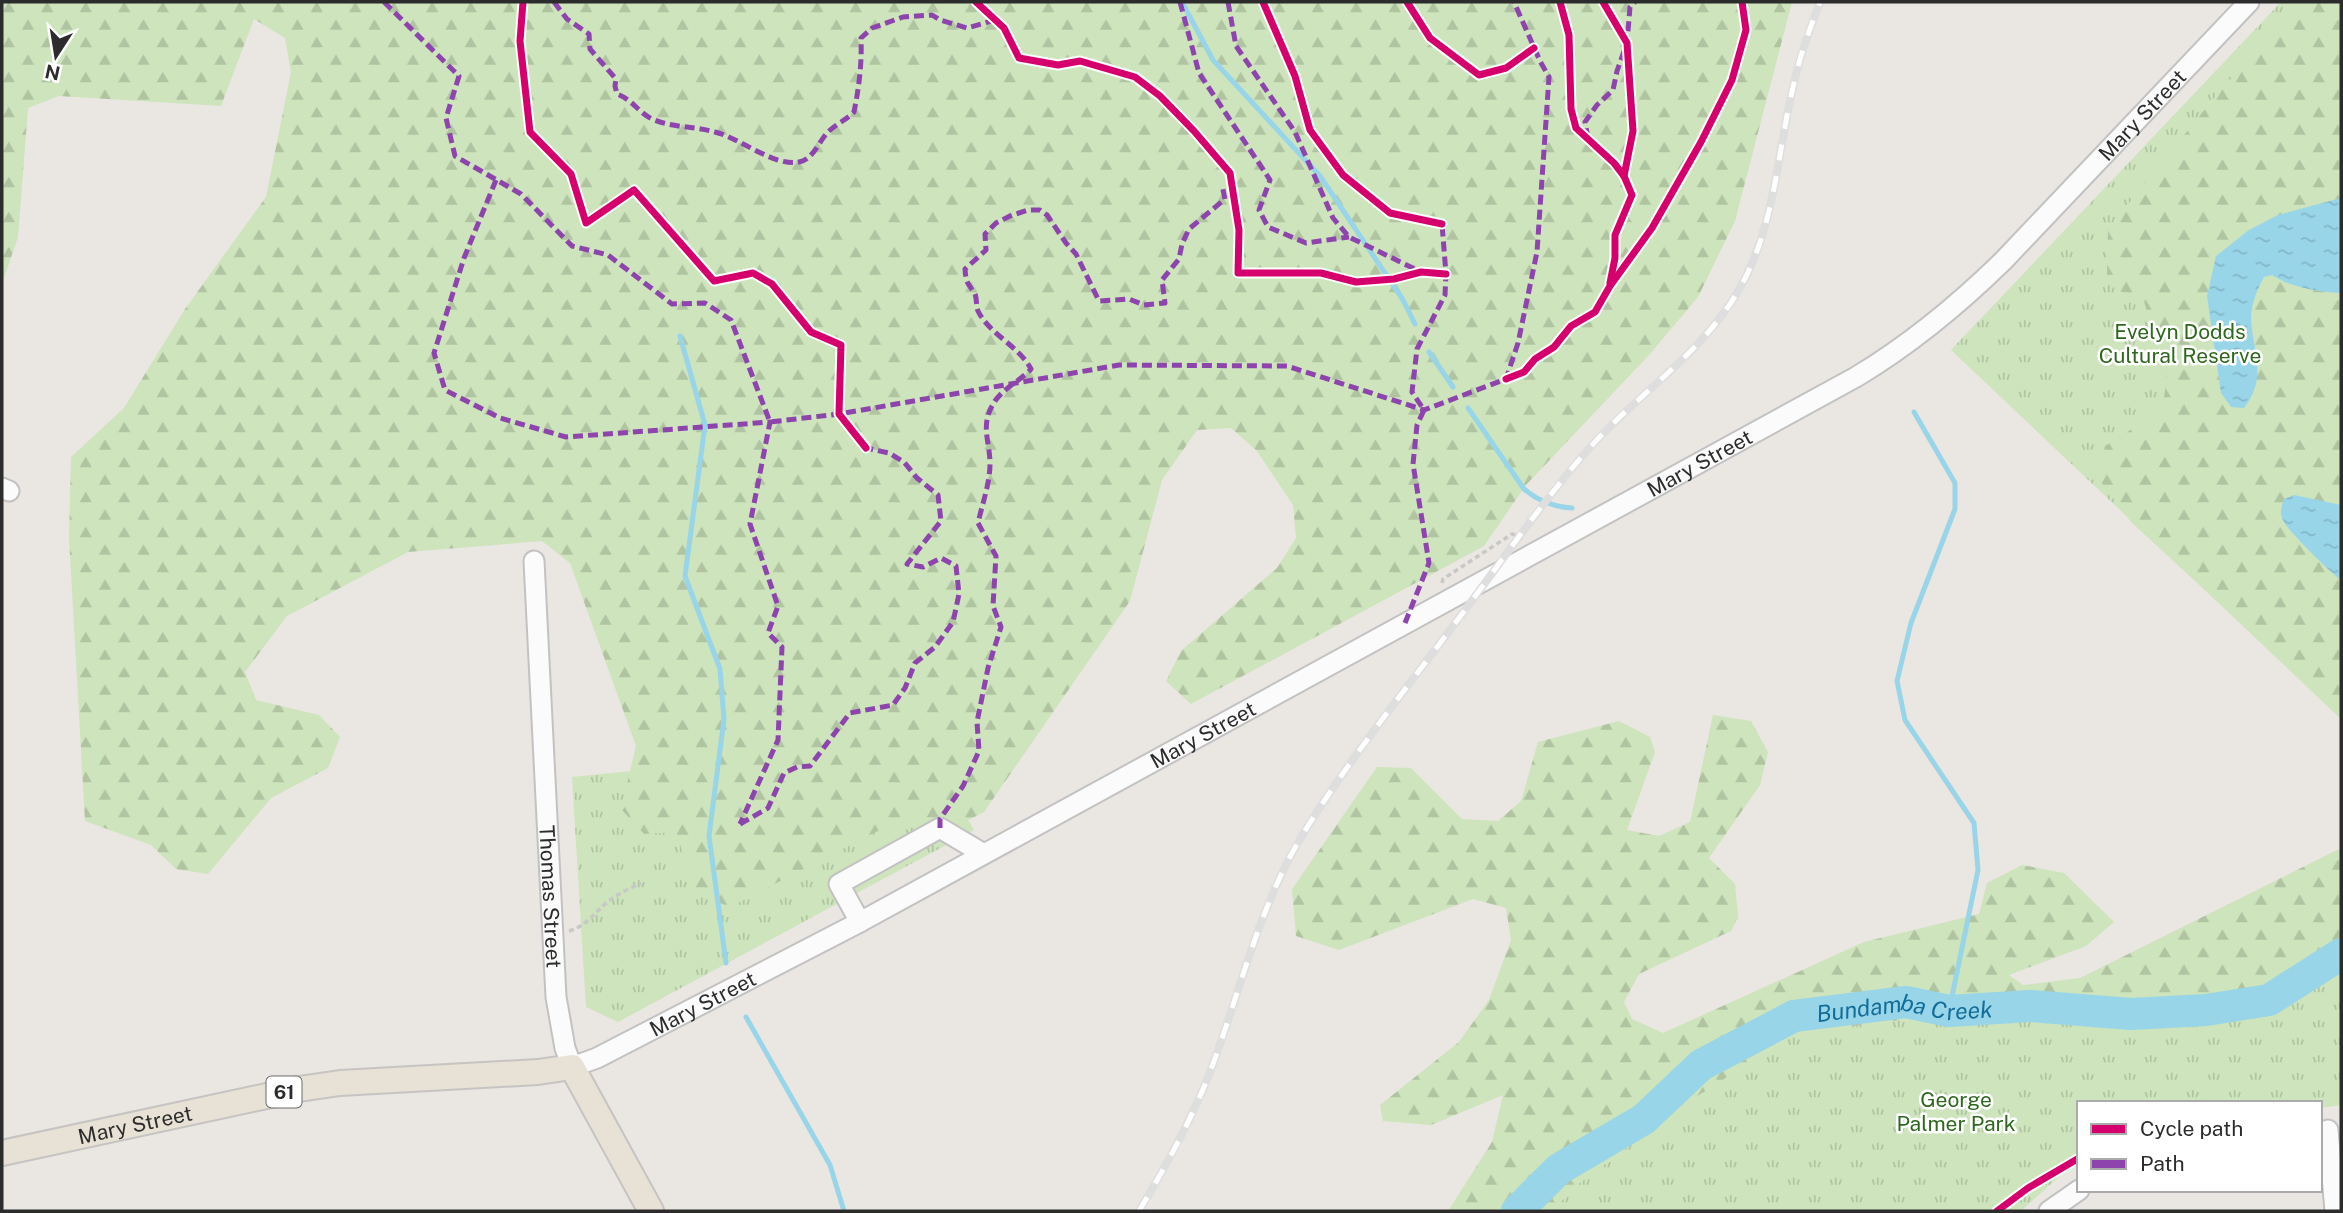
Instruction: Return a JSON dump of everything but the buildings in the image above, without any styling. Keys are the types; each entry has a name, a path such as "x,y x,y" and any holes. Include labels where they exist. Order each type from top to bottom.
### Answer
{"main road":[{"name":"Mary Street","path":"2,1153 299,1089 366,1081 572,1068"},
{"name":"Thomas Street","path":"572,1068 651,1211"}],"street":[{"name":"Mary Street","path":"572,1068 597,1058 860,922 1900,351 1966,298 2003,261 2249,2"},
{"name":"Thomas Street","path":"534,561 559,1019 572,1068"},
{"path":"860,922 839,884 940,828 982,853"},
{"path":"2330,1130 2335,1211"},
{"path":"2049,1211 2077,1191"}],"path":[{"path":"1452,574 1512,534 1528,539"},
{"path":"554,935 586,924 597,910 612,898 641,883"}],"green space":[{"path":"2,2 1792,2 1735,221 1698,297 1649,355 1526,485 1484,546 1191,704 1166,681 1181,651 1277,568 1296,538 1293,505 1257,451 1231,428 1197,430 1162,480 1130,601 984,812 955,827 905,817 730,907 696,893 676,832 644,834 621,809 636,746 570,563 542,541 408,552 287,616 245,672 256,700 319,715 340,737 328,768 271,798 208,874 176,869 151,845 85,821 69,537 71,457 124,408 185,309 266,197 291,72 285,38 254,19 221,106 59,96 28,108 18,237 2,284"},
{"name":"Evelyn Dodds Cultural Reserve","path":"2281,2 2341,2 2341,719 1951,350"},
{"name":"Evelyn Dodds Cultural Reserve","path":"2304,2 2326,2 2329,10 2341,19 2341,715 2131,522 2098,478 2105,446 2162,410 2167,378 2143,298 2115,290 2107,276 2108,229 2223,87"},
{"path":"1713,715 1751,721 1768,752 1760,785 1709,858 1735,884 1738,917 1731,931 1639,974 1624,1002 1632,1019 1663,1033 1864,942 1979,914 1987,883 2022,865 2064,873 2114,922 2086,946 2009,975 2023,985 2080,978 2341,848 2341,968 2273,1012 2134,1029 1950,1011 1895,1021 1796,1033 1682,1106 1577,1185 1551,1211 1448,1211 1492,1142 1503,1095 1431,1125 1383,1121 1380,1105 1459,1042 1489,1000 1511,940 1506,908 1473,899 1339,950 1296,936 1292,889 1377,767 1411,768 1462,819 1498,821 1521,801 1538,742 1619,721 1650,737 1655,752 1627,830 1659,836 1690,822"},
{"path":"922,742 974,830 618,1022 586,1007 572,777"},
{"name":"George Palmer Park","path":"2341,968 2341,1105 2322,1108 2322,1101 2077,1101 2077,1166 2061,1175 2021,1211 1551,1211 1577,1185 1682,1106 1796,1033 1895,1021 1949,1011 2134,1029 2273,1012"}],"water":[{"path":"2341,198 2341,293 2305,288 2272,275 2264,277 2251,313 2257,365 2255,386 2244,408 2231,407 2221,393 2207,296 2216,256 2249,230 2278,215"},
{"path":"2294,495 2341,505 2341,580 2319,561 2283,520 2281,512 2284,499"}],"waterway":[{"path":"1182,2 1213,60 1320,176 1403,300 1415,324"},
{"path":"680,336 705,425 685,576 720,669 724,719 709,836 726,963"},
{"path":"1429,352 1453,387"},
{"path":"1468,408 1524,489 1546,503 1572,508"},
{"path":"1914,412 1955,483 1955,509 1911,623 1897,681 1905,720 1974,823 1978,870 1949,1011"},
{"name":"Bundamba Creek","path":"1517,1211 1559,1169 1644,1119 1701,1065 1794,1016 1906,1002 1949,1011 2030,1006 2131,1014 2206,1010 2269,1000 2341,954"},
{"path":"746,1017 830,1165 844,1211"}],"railway":[{"path":"1139,1211 1178,1143 1203,1090 1263,917 1290,858 1323,802 1568,473 1604,432 1707,334 1740,288 1761,239 1796,73 1820,2"}],"marked path":[{"path":"384,2 459,76 446,118 455,156 521,194 572,246 608,255 672,304 705,303 731,320 770,422 839,414 1119,365 1287,366 1424,410 1506,379 1518,343 1537,252 1549,77 1514,2"},
{"path":"554,2 567,19 589,34 590,49 616,79 617,94 647,116 667,124 725,135 768,156 789,162 804,161 808,158 828,132 854,112 860,75 861,38 872,28 903,17 932,15 967,28 995,20"},
{"path":"1180,2 1199,73 1270,180 1259,210 1268,227 1306,243 1349,237"},
{"path":"1228,2 1236,46 1295,132 1333,218 1349,237 1419,271"},
{"path":"1588,138 1585,122 1597,105 1613,90 1627,43 1630,7 1635,2"},
{"path":"496,180 464,258 434,353 445,390 500,418 566,437 770,422 750,524 778,606 768,633 782,647 778,740 740,824"},
{"path":"940,828 940,819 963,786 979,751 977,722 988,668 1001,627 993,606 996,556 978,523 990,471 987,418 999,396 1031,369 1019,353 983,319 977,309 975,294 967,281 965,269 986,250 985,234 996,223 1028,210 1040,210 1047,215 1076,254 1099,301 1129,299 1144,305 1165,303 1162,280 1179,259 1189,229 1225,199 1222,185"},
{"path":"1405,623 1429,563 1413,464 1417,425 1424,410 1412,392 1417,349 1445,295 1442,224 1437,223"},
{"path":"740,824 768,808 784,773 797,767 810,766 850,713 893,705 905,688 915,663 935,647 953,622 959,594 956,566 941,558 923,567 907,564 941,521 938,495 917,478 904,462 889,453 866,448 862,444"}],"cycle path":[{"path":"523,2 520,41 530,132 571,174 586,223 634,190 714,281 753,273 772,284 811,332 841,345 839,414 866,448"},
{"path":"976,2 1004,28 1019,58 1058,65 1080,61 1135,77 1160,96 1194,131 1230,173 1239,230 1238,273 1321,273 1356,282 1394,279 1421,272 1446,274"},
{"path":"1263,2 1295,76 1310,130 1343,175 1390,213 1442,224"},
{"path":"1407,2 1430,38 1479,75 1506,68 1534,48"},
{"path":"1560,2 1569,35 1571,109 1576,128 1614,163 1624,176 1632,195 1615,235 1615,258 1610,283"},
{"path":"1603,2 1627,43 1633,131 1624,176"},
{"path":"1506,379 1524,372 1535,359 1554,347 1571,326 1595,312 1610,286 1652,228 1701,142 1732,80 1746,30 1742,2"},
{"path":"1997,1211 2028,1188 2077,1159"}]}
